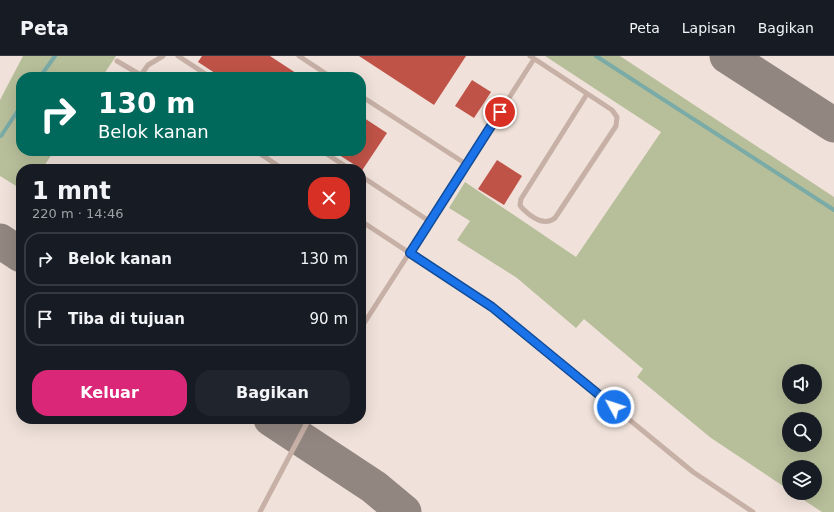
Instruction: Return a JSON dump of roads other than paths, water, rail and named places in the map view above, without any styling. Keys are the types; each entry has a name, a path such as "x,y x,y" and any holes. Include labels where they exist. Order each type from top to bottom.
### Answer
{"lane":[{"path":"144,72 148,65 163,56"},
{"path":"178,56 202,72"},
{"path":"299,56 323,72"},
{"path":"366,320 410,253 532,57 612,110 617,117 616,126 555,218 549,222 542,222 522,208 520,205 521,199 587,94"},
{"path":"116,61 135,72"},
{"path":"366,99 466,164"},
{"path":"264,156 276,164"},
{"path":"330,156 342,164"},
{"path":"366,179 429,221"},
{"path":"366,223 492,307 688,468 753,512"},
{"path":"260,512 306,424"}],"waterway":[{"path":"44,72 55,56"},
{"path":"596,56 834,210"},
{"path":"1,136 16,114"}]}
